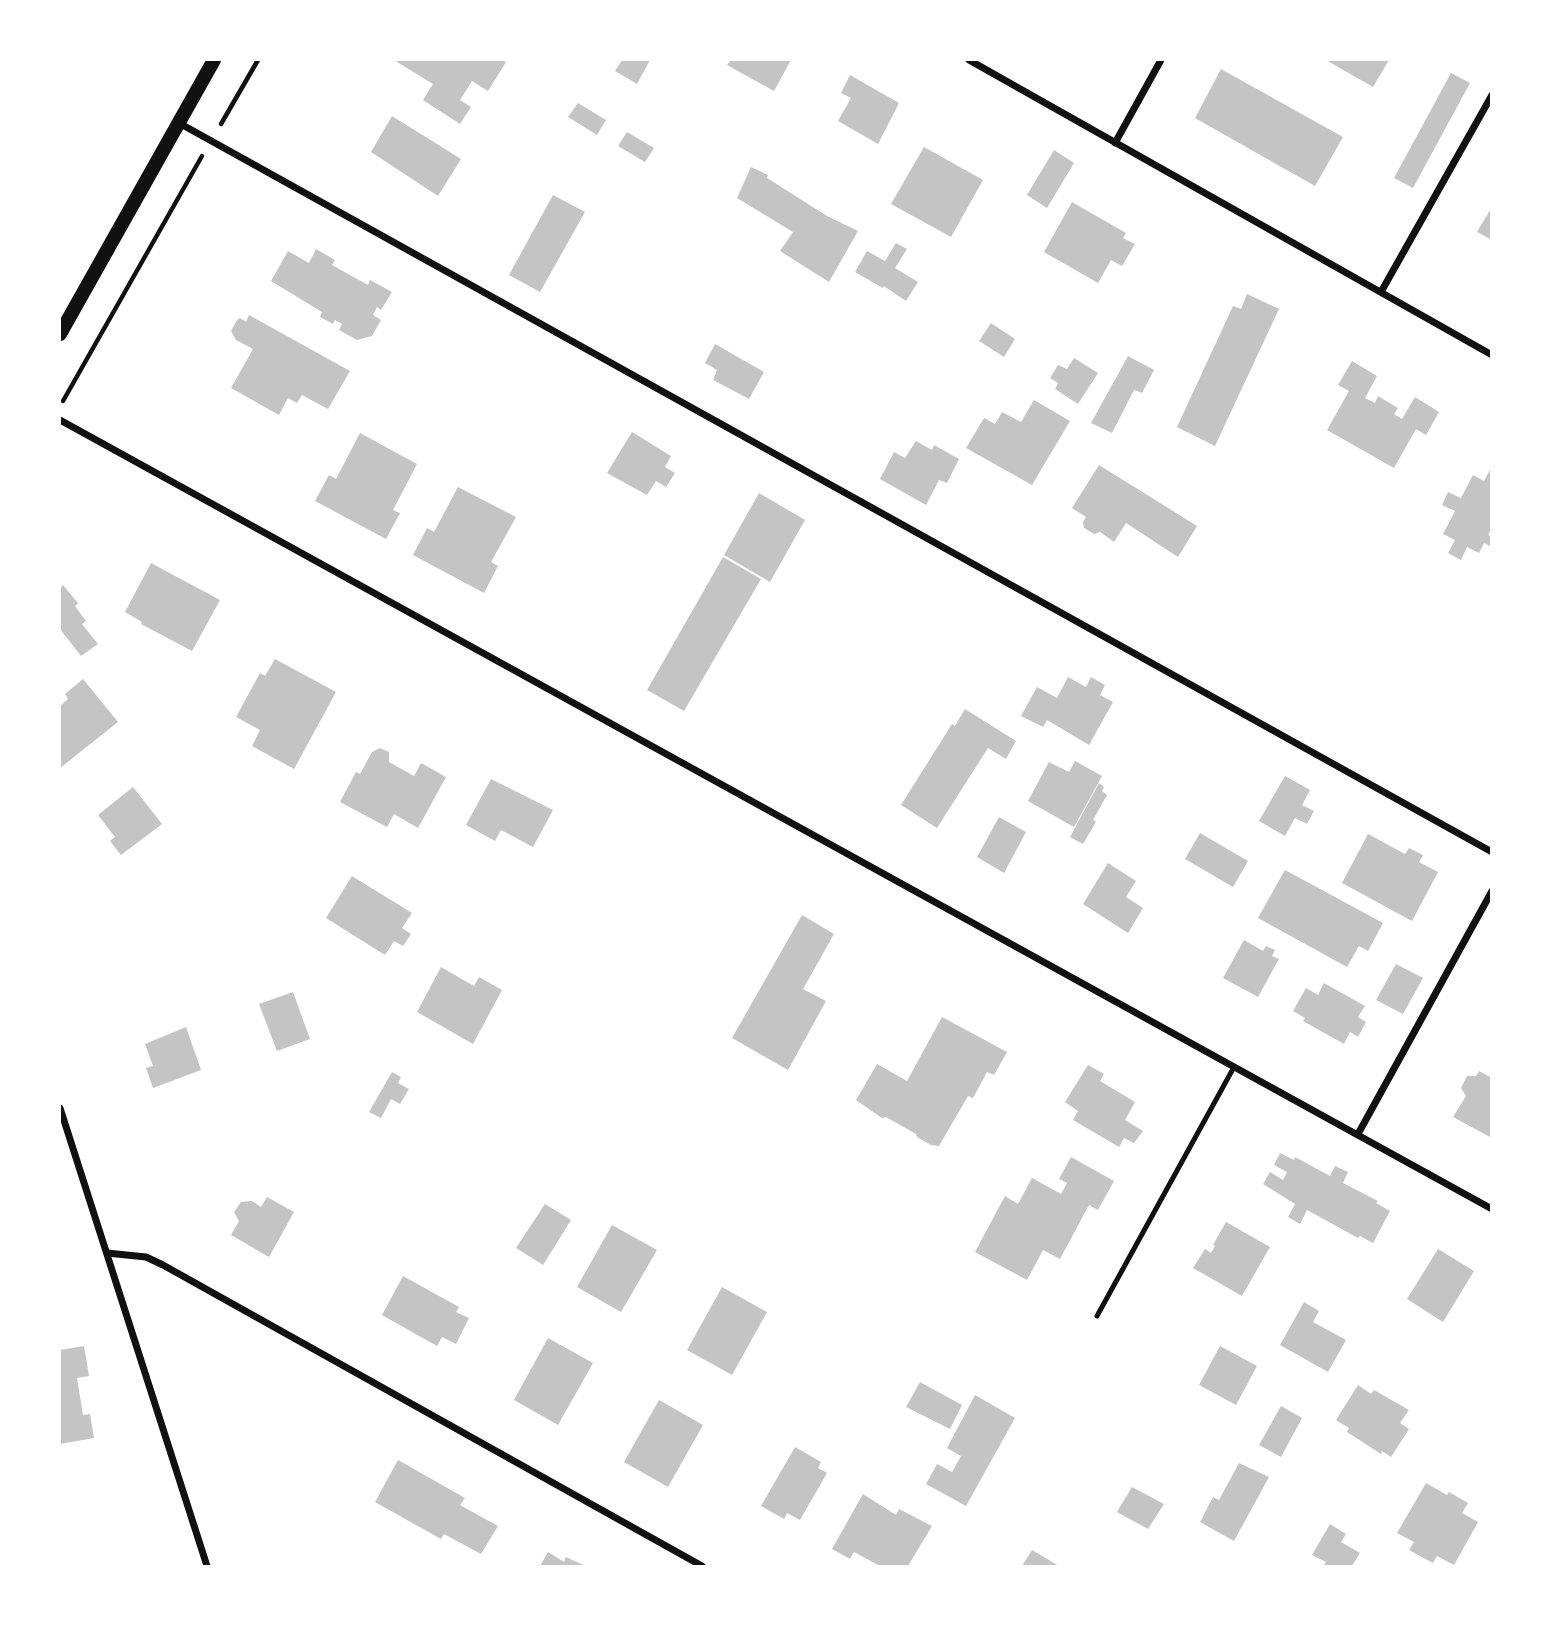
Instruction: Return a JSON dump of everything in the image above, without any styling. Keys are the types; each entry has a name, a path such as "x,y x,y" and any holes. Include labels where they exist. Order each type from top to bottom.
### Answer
{"main road":[{"path":"60,334 214,60"}],"street":[{"path":"969,60 1492,355"},
{"path":"1115,143 1161,60"},
{"path":"1381,292 1492,95"},
{"path":"179,123 1492,852"},
{"path":"60,420 1492,1209"},
{"path":"1358,1135 1492,891"},
{"path":"60,1108 207,1566"},
{"path":"107,1253 146,1257 163,1265 702,1566"}],"lane":[{"path":"1097,1316 1234,1067"}],"path":[{"path":"60,408 258,60"}],"building":[{"path":"394,60 506,62 488,91 472,81 460,100 471,107 460,124 423,100 433,84"},
{"path":"622,60 650,60 637,84 615,71"},
{"path":"731,60 791,60 774,91 727,65"},
{"path":"1326,60 1389,60 1373,87"},
{"path":"1221,69 1343,137 1315,186 1195,118"},
{"path":"1451,73 1470,83 1413,188 1394,178"},
{"path":"850,75 899,103 878,144 838,121 851,98 841,93"},
{"path":"578,103 606,120 597,135 568,117"},
{"path":"392,116 461,159 438,196 371,152"},
{"path":"627,132 654,148 645,162 618,146"},
{"path":"924,147 983,180 951,237 891,204"},
{"path":"1054,150 1074,163 1047,208 1027,195"},
{"path":"751,167 768,175 767,178 827,216 858,231 829,282 780,251 793,232 737,198"},
{"path":"553,195 585,212 540,292 509,275"},
{"path":"1072,202 1126,233 1123,238 1135,244 1122,266 1111,260 1098,283 1044,252"},
{"path":"1492,207 1492,240 1477,232"},
{"path":"896,243 907,249 895,268 918,282 906,301 884,286 883,288 855,272 867,251 885,261"},
{"path":"316,249 335,260 332,265 368,285 370,280 392,292 381,310 377,307 373,315 381,320 372,336 357,340 339,330 342,324 335,320 333,324 320,317 322,312 271,281 288,251 309,263"},
{"path":"1247,294 1279,309 1215,446 1177,427 1233,306 1241,309"},
{"path":"249,315 350,371 328,409 302,395 297,403 288,398 279,415 231,388 253,349 236,340 231,331 237,320 240,318 246,322"},
{"path":"991,323 1015,339 1004,357 979,341"},
{"path":"715,344 764,372 749,399 713,380 717,370 705,363"},
{"path":"1128,356 1154,370 1142,393 1134,390 1112,433 1091,423"},
{"path":"1074,358 1098,373 1078,404 1055,389 1058,383 1050,378 1058,365 1067,369"},
{"path":"1352,361 1377,376 1365,398 1375,403 1378,396 1398,408 1394,414 1402,419 1415,397 1439,412 1426,435 1416,429 1394,468 1327,430 1349,391 1338,385"},
{"path":"1034,400 1070,421 1032,485 966,448 984,418 995,424 1002,412 1021,422"},
{"path":"632,432 671,456 665,467 675,473 666,487 656,481 647,495 607,473"},
{"path":"360,433 417,464 393,510 400,513 386,539 315,501 329,475 336,479"},
{"path":"916,441 932,450 934,445 959,459 947,483 939,480 926,505 880,479 894,452 905,458"},
{"path":"1099,465 1197,526 1178,557 1126,523 1114,542 1100,532 1094,534 1084,528 1086,517 1072,508"},
{"path":"1492,466 1492,528 1488,535 1492,536 1492,543 1490,546 1484,543 1479,553 1467,547 1461,560 1448,553 1455,540 1443,534 1455,511 1442,505 1448,492 1461,498 1473,475 1484,481"},
{"path":"458,487 516,517 491,562 498,566 484,593 413,555 427,528 434,532"},
{"path":"759,493 805,520 770,582 724,555"},
{"path":"723,557 761,579 684,711 647,690"},
{"path":"151,563 220,600 192,651 141,624 142,622 125,612"},
{"path":"63,585 78,603 75,606 86,621 82,624 98,644 81,656 60,629 60,588"},
{"path":"275,659 336,692 294,769 252,746 260,730 236,717 260,673 265,676"},
{"path":"1068,677 1086,687 1091,677 1105,685 1100,695 1113,702 1089,745 1047,720 1043,727 1021,716 1037,687 1057,698"},
{"path":"83,679 118,722 60,768 60,706 68,699 65,694"},
{"path":"965,709 1016,741 1006,759 988,748 937,828 901,805 952,724 955,726"},
{"path":"380,748 389,752 389,762 414,776 421,763 446,777 418,828 394,814 387,827 340,802 356,772 360,774 372,752"},
{"path":"1075,761 1102,776 1074,827 1028,801 1049,762 1069,772"},
{"path":"1285,776 1310,790 1302,805 1314,811 1307,824 1295,818 1285,836 1259,821"},
{"path":"491,779 553,810 533,847 501,830 495,841 466,825"},
{"path":"1099,783 1107,795 1083,844 1070,837"},
{"path":"133,787 162,824 121,855 110,841 115,837 98,815"},
{"path":"999,817 1026,832 1004,873 977,857"},
{"path":"1200,833 1248,861 1233,887 1185,859"},
{"path":"1368,834 1405,854 1409,848 1423,855 1419,862 1438,872 1412,921 1342,883"},
{"path":"1108,863 1136,881 1126,897 1143,908 1128,933 1083,904"},
{"path":"1285,870 1383,923 1368,951 1359,946 1347,967 1258,918"},
{"path":"352,876 412,913 402,928 411,934 403,946 394,941 385,955 326,918"},
{"path":"802,915 834,934 803,989 826,1001 788,1070 732,1038"},
{"path":"1244,940 1263,951 1266,946 1275,950 1272,956 1279,959 1258,997 1223,978"},
{"path":"1396,964 1423,978 1403,1014 1376,1000"},
{"path":"441,967 474,986 479,977 502,990 473,1044 417,1012"},
{"path":"1324,983 1365,1006 1358,1017 1366,1022 1358,1037 1350,1032 1344,1044 1303,1021 1305,1018 1293,1011 1306,988 1318,995"},
{"path":"293,992 310,1039 277,1051 259,1004"},
{"path":"942,1017 1007,1052 994,1075 987,1072 973,1098 968,1096 939,1146 931,1145 886,1117 882,1118 856,1100 877,1064 907,1081"},
{"path":"186,1027 201,1070 153,1088 146,1068 153,1066 145,1044"},
{"path":"1088,1065 1104,1074 1100,1081 1135,1102 1125,1120 1143,1131 1134,1143 1124,1138 1119,1147 1073,1120 1078,1111 1065,1102"},
{"path":"1479,1071 1492,1078 1492,1138 1453,1117 1466,1096 1461,1088 1467,1076 1476,1076"},
{"path":"392,1072 401,1077 398,1083 409,1089 400,1104 391,1099 381,1118 369,1112"},
{"path":"1280,1153 1294,1160 1295,1157 1330,1176 1335,1166 1348,1172 1343,1183 1378,1201 1376,1203 1390,1211 1373,1243 1360,1236 1358,1238 1307,1210 1300,1224 1288,1217 1295,1204 1263,1184 1270,1172 1283,1180 1287,1172 1274,1165"},
{"path":"1071,1157 1114,1181 1098,1210 1089,1205 1060,1259 1043,1250 1027,1280 975,1252 1005,1196 1018,1204 1032,1178 1061,1194 1067,1183 1059,1179"},
{"path":"267,1197 294,1212 269,1257 231,1235 239,1221 234,1212 241,1202 252,1201 261,1207"},
{"path":"545,1204 571,1220 543,1265 516,1248"},
{"path":"1226,1222 1270,1247 1242,1296 1193,1268 1205,1249 1211,1253"},
{"path":"612,1225 657,1250 621,1312 577,1287"},
{"path":"1438,1249 1474,1271 1443,1322 1407,1299"},
{"path":"403,1276 459,1307 456,1312 469,1318 456,1344 442,1337 437,1346 382,1315"},
{"path":"722,1287 767,1312 732,1375 687,1350"},
{"path":"1304,1302 1319,1311 1313,1322 1346,1340 1328,1372 1280,1345"},
{"path":"548,1338 593,1363 558,1425 514,1400"},
{"path":"84,1346 89,1376 77,1378 83,1415 90,1414 94,1438 60,1444 60,1350"},
{"path":"1220,1346 1257,1366 1236,1405 1199,1385"},
{"path":"920,1382 962,1405 950,1429 906,1407"},
{"path":"1358,1385 1371,1394 1374,1390 1409,1410 1400,1423 1409,1429 1391,1457 1382,1451 1381,1454 1347,1432 1349,1428 1336,1420"},
{"path":"975,1395 1015,1418 966,1506 926,1484 937,1464 952,1472 961,1456 947,1448"},
{"path":"659,1400 703,1425 668,1487 624,1462"},
{"path":"1281,1406 1302,1418 1281,1457 1259,1445"},
{"path":"795,1447 821,1462 818,1468 827,1473 800,1520 787,1513 784,1519 761,1506"},
{"path":"398,1460 465,1498 460,1505 498,1526 481,1554 444,1534 441,1539 375,1502"},
{"path":"1239,1463 1269,1477 1234,1541 1200,1522 1213,1497 1219,1500"},
{"path":"1426,1483 1468,1503 1462,1513 1478,1522 1454,1565 1437,1556 1433,1563 1409,1550 1414,1542 1397,1533"},
{"path":"1132,1487 1164,1504 1148,1529 1117,1512"},
{"path":"863,1494 896,1515 899,1509 932,1526 908,1566 880,1566 854,1552 850,1559 832,1549"},
{"path":"1330,1524 1346,1534 1341,1542 1360,1553 1352,1566 1323,1566 1326,1562 1312,1555"},
{"path":"1032,1550 1059,1566 1022,1566"},
{"path":"548,1552 564,1562 566,1557 585,1566 540,1566"}]}
